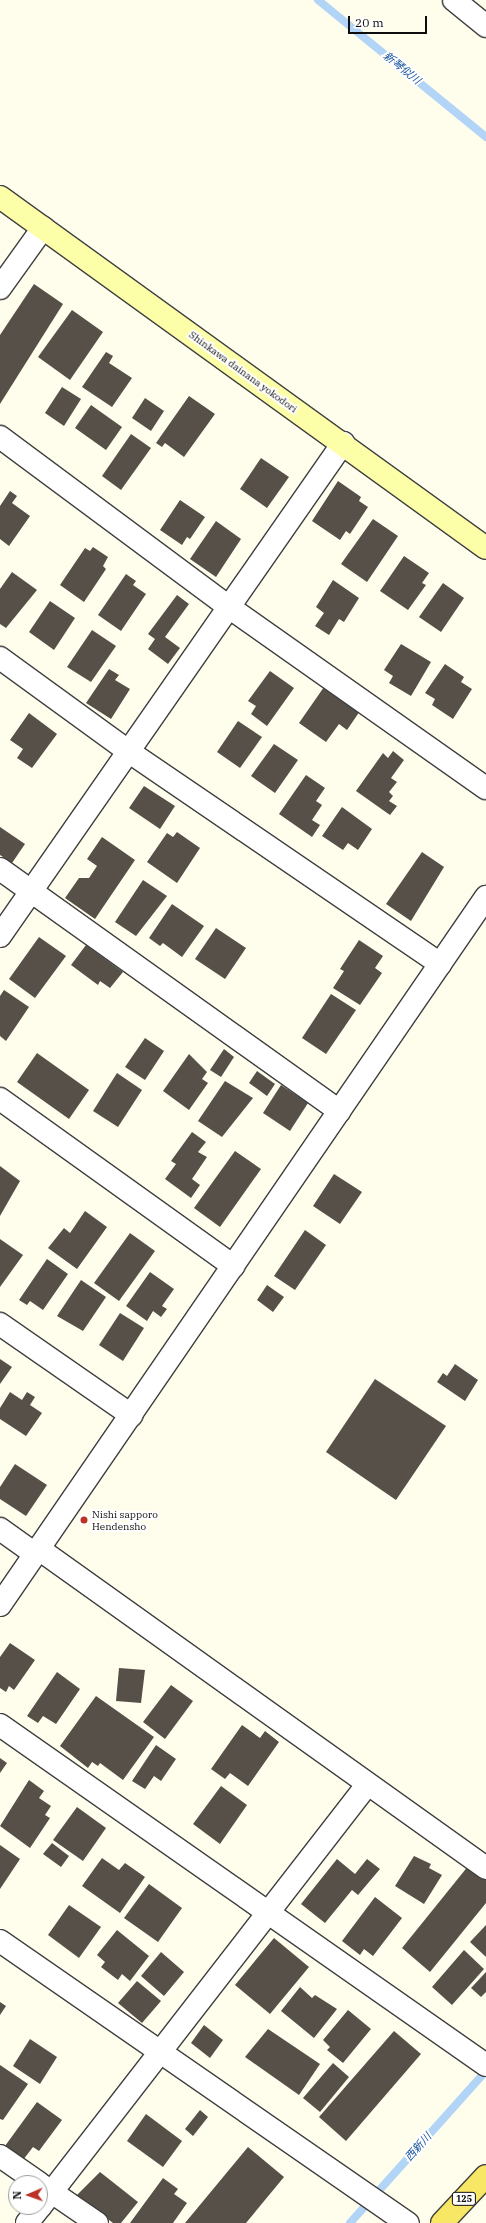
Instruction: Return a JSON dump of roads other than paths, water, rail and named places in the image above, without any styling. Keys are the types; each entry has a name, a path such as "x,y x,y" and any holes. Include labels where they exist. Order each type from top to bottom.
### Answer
{"main road":[{"name":"125","path":"442,2223 486,2176"}],"street":[{"path":"454,0 483,17"},
{"name":"Shinkawa dainana yokodori","path":"0,197 343,443 486,548"},
{"path":"0,288 43,228"},
{"path":"0,438 229,607 486,788"},
{"path":"0,936 343,443"},
{"path":"0,658 128,751 440,964"},
{"path":"0,869 339,1111"},
{"path":"0,1605 486,897"},
{"path":"0,1099 233,1266"},
{"path":"0,1324 130,1415"},
{"path":"0,1530 37,1552 486,1868"},
{"path":"0,1725 266,1913 486,2065"},
{"path":"48,2187 159,2054 366,1785"},
{"path":"0,1942 159,2054 408,2223"},
{"path":"0,2156 21,2175"},
{"path":"48,2197 97,2223"}],"waterway":[{"name":"新琴似川","path":"318,0 486,137"},
{"name":"西新川","path":"350,2223 486,2071"}],"place":[{"name":"Nishi sapporo Hendensho","path":"84,1520"}]}
